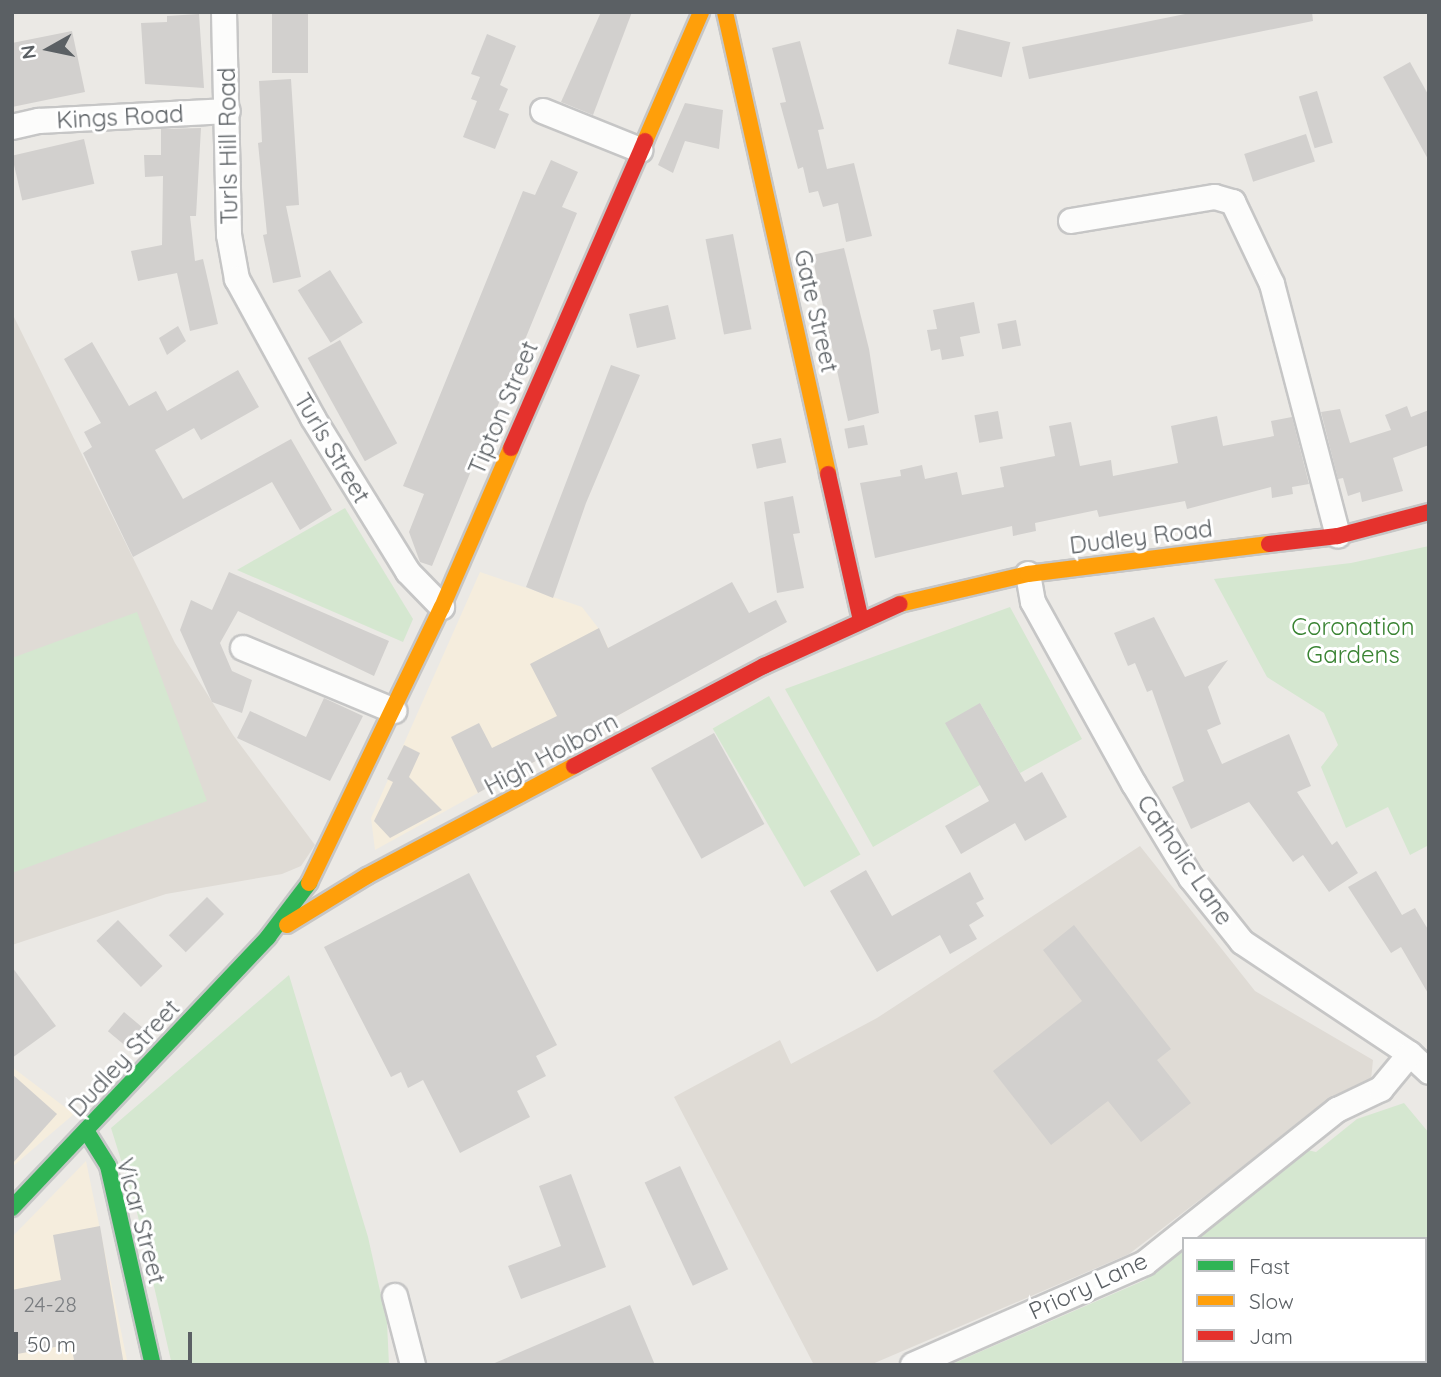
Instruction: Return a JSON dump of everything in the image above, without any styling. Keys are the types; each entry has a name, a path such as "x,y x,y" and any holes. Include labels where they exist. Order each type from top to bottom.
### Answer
{"main road":[{"name":"Tipton Street","path":"268,937 313,878 394,711 442,607 701,12"},
{"name":"Gate Street","path":"725,12 851,593 861,620"},
{"name":"Dudley Road","path":"861,620 898,605 1028,575 1338,536 1429,513"},
{"name":"High Holborn","path":"268,937 367,876 861,620"},
{"name":"Tipton Street","path":"358,822 364,775"},
{"path":"359,855 367,876"},
{"name":"Dudley Street","path":"12,1208 87,1132 268,937"},
{"name":"Vicar Street","path":"87,1132 108,1166 153,1365"}],"street":[{"name":"Turls Hill Road","path":"225,12 229,235 237,279"},
{"name":"Kings Road","path":"12,127 39,121 228,111"},
{"path":"543,111 640,150"},
{"path":"1071,221 1215,197 1233,202 1272,284 1338,536"},
{"name":"Turls Street","path":"237,279 313,418 408,572 442,607"},
{"name":"Catholic Lane","path":"1028,575 1033,602 1133,784 1191,878 1233,931 1304,986 1410,1054 1429,1072"},
{"path":"243,648 394,711"},
{"name":"Priory Lane","path":"913,1365 1145,1263 1337,1111 1381,1089 1410,1054"},
{"path":"395,1296 413,1365"}],"shaded area":[{"path":"12,313 175,643 233,735 315,845 301,866 282,874 166,894 12,945"},
{"path":"480,572 582,607 599,629 637,705 375,850 371,818"},
{"path":"1140,846 1255,991 1373,1060 1371,1080 1326,1103 1129,1254 870,1365 814,1365 674,1097 780,1040 791,1064 877,1018"},
{"path":"12,1067 74,1114 12,1167"},
{"path":"86,1161 128,1365 12,1365 12,1237"}],"green space":[{"path":"345,508 413,619 403,642 237,570"},
{"name":"Coronation Gardens","path":"1429,546 1429,845 1410,855 1388,807 1346,828 1321,767 1338,745 1324,713 1267,677 1214,579 1351,563"},
{"path":"1010,607 1082,739 1020,773 980,703 980,785 873,847 785,689"},
{"path":"137,612 207,801 12,873 12,658"},
{"path":"769,696 860,854 804,887 713,728"},
{"path":"289,975 368,1237 387,1322 389,1365 172,1365 136,1208 111,1128"},
{"path":"1404,1103 1429,1133 1429,1319 1427,1237 1197,1237 1303,1149 1316,1152 1357,1119"},
{"path":"1182,1250 1182,1363 1338,1365 950,1365 1145,1280"}],"building":[{"path":"272,12 308,12 308,73 272,73"},
{"path":"601,12 632,12 593,115 561,102"},
{"path":"1195,12 1312,12 1313,21 1029,79 1022,47"},
{"path":"199,14 204,88 145,84 141,23 167,22 167,16"},
{"path":"957,29 1010,42 1002,77 948,64"},
{"path":"72,31 85,92 12,107 12,43"},
{"path":"487,34 516,46 500,85 508,89 499,110 509,114 495,149 463,137 477,101 471,99 480,77 471,74"},
{"path":"800,41 824,129 818,130 827,169 854,163 872,236 846,242 838,203 823,207 818,191 809,193 803,167 798,169 780,103 786,102 772,48"},
{"path":"1410,62 1429,96 1429,161 1383,77"},
{"path":"291,79 299,205 286,206 301,277 273,283 263,235 267,234 258,143 262,142 259,81"},
{"path":"1317,91 1333,143 1315,148 1299,97"},
{"path":"685,103 723,110 719,149 685,141 673,173 658,165"},
{"path":"201,128 196,216 190,216 195,261 203,259 218,324 190,331 177,273 138,281 131,251 162,245 163,176 145,177 144,155 161,155 161,129"},
{"path":"1306,134 1315,162 1253,182 1244,154"},
{"path":"84,139 94,184 22,200 12,156"},
{"path":"551,160 578,172 562,207 577,213 432,566 420,562 409,532 424,494 403,486 523,191 535,195"},
{"path":"733,234 752,329 724,335 706,239"},
{"path":"844,248 869,349 879,413 848,421 812,255"},
{"path":"330,270 363,323 331,343 298,290"},
{"path":"974,302 980,333 960,337 964,356 942,360 940,349 931,351 927,330 937,329 933,310"},
{"path":"668,305 676,339 637,348 629,314"},
{"path":"1016,320 1021,346 1002,349 997,324"},
{"path":"178,326 186,341 167,355 159,338"},
{"path":"340,340 397,443 365,461 308,358"},
{"path":"92,342 129,406 156,391 167,411 238,370 259,407 201,440 194,428 155,450 183,499 291,439 332,510 300,530 272,482 133,557 83,453 92,447 84,432 101,423 64,359"},
{"path":"611,365 640,375 586,503 553,598 526,587"},
{"path":"1407,406 1411,417 1429,410 1429,445 1393,458 1403,491 1362,502 1360,492 1348,496 1343,478 1338,479 1321,412 1340,409 1350,443 1391,430 1385,415"},
{"path":"998,411 1003,439 979,443 974,415"},
{"path":"1217,416 1223,446 1274,436 1271,421 1292,417 1309,484 1292,487 1293,494 1272,498 1271,487 1187,509 1185,501 1099,517 1097,510 1035,523 1036,531 1013,536 1012,526 875,558 860,483 901,476 900,470 922,465 925,479 957,472 962,495 1004,487 1000,467 1055,456 1049,426 1071,422 1080,466 1111,460 1113,476 1178,463 1171,426"},
{"path":"864,425 868,445 848,448 844,429"},
{"path":"781,438 786,462 757,469 752,444"},
{"path":"793,496 800,533 793,534 804,588 777,593 764,502"},
{"path":"229,572 389,641 374,676 238,611 220,643 232,671 252,680 242,713 212,702 180,630 191,600 212,610"},
{"path":"732,582 749,613 776,600 787,622 478,793 451,737 479,723 492,748 557,716 530,664 599,628 608,648"},
{"path":"1154,617 1185,677 1228,660 1208,687 1221,724 1207,730 1222,764 1289,734 1311,786 1297,792 1332,845 1337,841 1358,873 1329,892 1303,855 1293,862 1249,802 1191,829 1172,787 1184,781 1152,690 1147,692 1135,663 1128,666 1114,633"},
{"path":"324,698 363,716 330,781 237,738 250,711 306,737"},
{"path":"980,703 1025,782 1042,772 1067,817 1025,841 1015,823 961,854 945,826 989,801 945,723"},
{"path":"714,733 764,824 701,859 651,768"},
{"path":"404,745 420,753 409,777 442,810 390,838 374,821 393,782 387,779"},
{"path":"866,870 892,916 970,872 984,899 976,903 984,916 969,925 977,939 950,954 940,935 877,972 830,891"},
{"path":"1376,871 1402,915 1415,908 1429,931 1429,995 1401,947 1391,953 1348,887"},
{"path":"469,873 557,1045 536,1056 546,1076 517,1091 530,1117 460,1153 423,1080 408,1088 401,1072 391,1077 324,947"},
{"path":"207,897 224,914 186,952 169,935"},
{"path":"118,920 162,966 141,987 96,941"},
{"path":"1074,925 1171,1049 1157,1060 1191,1103 1141,1142 1108,1101 1051,1145 993,1071 1082,1001 1043,950"},
{"path":"12,967 56,1026 12,1058"},
{"path":"124,1012 148,1032 132,1051 108,1031"},
{"path":"12,1074 57,1114 12,1164"},
{"path":"680,1166 728,1269 693,1286 645,1182"},
{"path":"571,1174 606,1267 521,1299 508,1266 561,1246 539,1186"},
{"path":"100,1226 124,1365 75,1365 71,1344 12,1355 12,1290 61,1280 53,1235"},
{"path":"630,1305 655,1365 490,1365"}],"traffic: fast":[{"path":"12,1208 268,937 309,883"},
{"path":"87,1132 108,1166 153,1365"}],"traffic: slow":[{"path":"645,141 701,12"},
{"path":"725,12 828,474"},
{"path":"309,883 442,607 511,448"},
{"path":"900,604 1028,574 1269,544"},
{"path":"287,925 367,876 574,766"}],"traffic: jam":[{"path":"511,448 645,141"},
{"path":"828,474 861,620"},
{"path":"1269,544 1338,536 1429,512"},
{"path":"574,766 764,666 900,604"}]}
